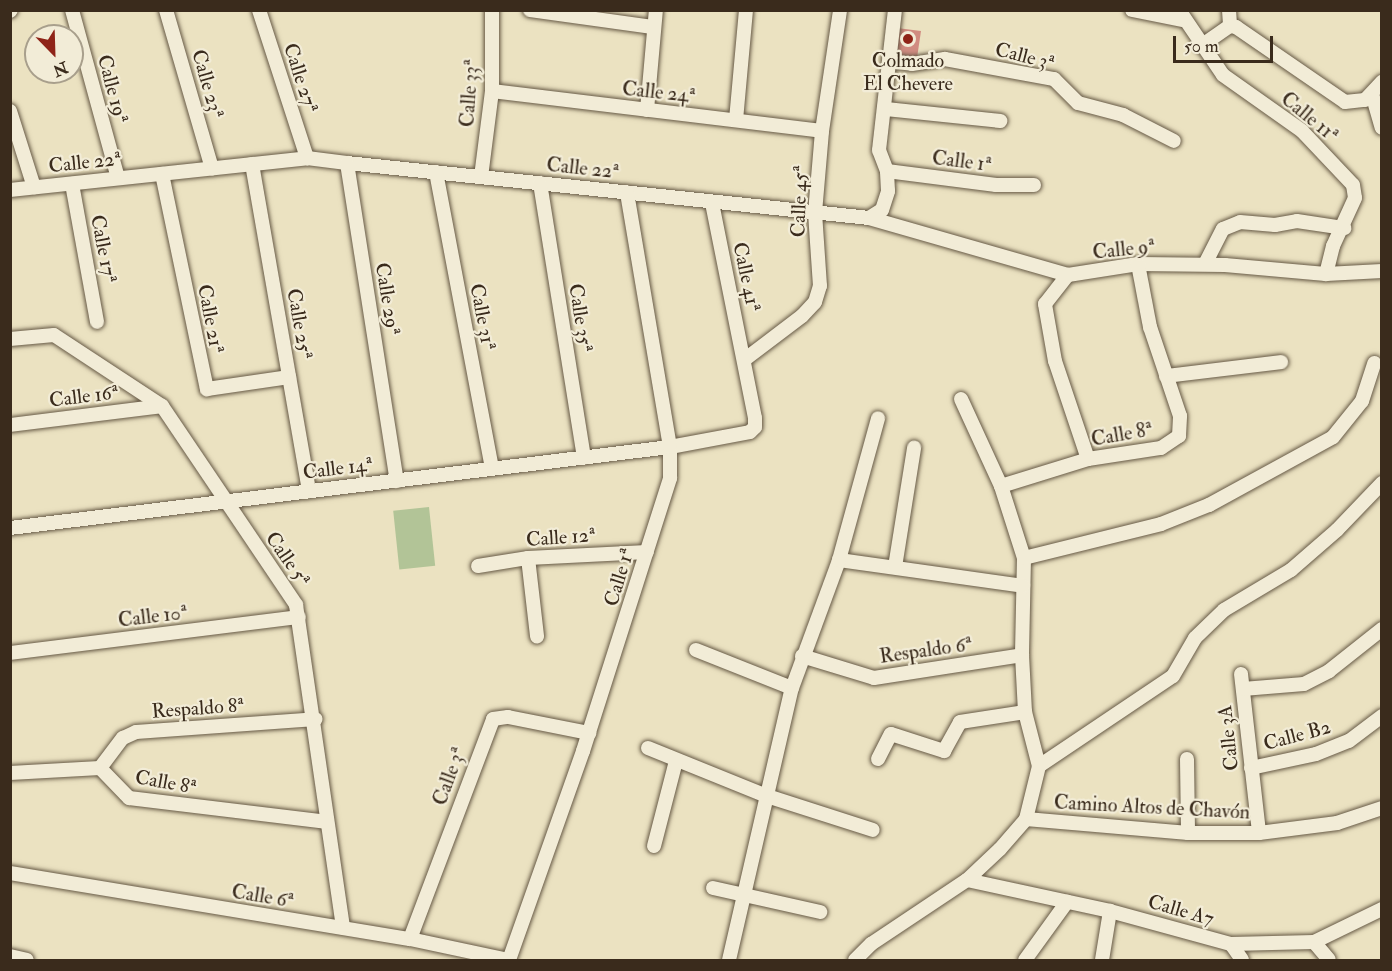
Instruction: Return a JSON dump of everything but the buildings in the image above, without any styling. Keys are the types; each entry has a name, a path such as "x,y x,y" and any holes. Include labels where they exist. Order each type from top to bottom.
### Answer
{"street":[{"name":"Calle 19ª","path":"72,10 118,178"},
{"name":"Calle 23ª","path":"166,10 212,168"},
{"name":"Calle 27ª","path":"259,10 307,158"},
{"name":"Calle 33ª","path":"481,177 492,91 492,10"},
{"path":"530,10 653,27"},
{"path":"647,110 656,10"},
{"path":"736,120 746,10"},
{"name":"Calle 45ª","path":"744,360 815,302 820,286 815,213 822,131 840,10"},
{"path":"868,218 882,210 888,191 887,171 879,150 886,109 895,10"},
{"path":"1132,10 1181,15"},
{"path":"1229,10 1230,26"},
{"name":"Calle 11ª","path":"1181,15 1222,75 1302,131 1344,172 1353,185 1355,198 1344,228 1333,246 1326,274"},
{"path":"1201,46 1230,26"},
{"path":"1230,26 1345,102 1354,103 1372,94 1382,82"},
{"name":"Calle 3ª","path":"889,61 912,64 945,59 1054,79 1078,104 1123,115 1174,141"},
{"name":"Calle 24ª","path":"492,91 822,131"},
{"path":"1372,94 1382,128"},
{"path":"886,109 1000,121"},
{"path":"10,111 34,187"},
{"name":"Calle 22ª","path":"10,190 307,158"},
{"path":"307,158 347,163"},
{"name":"Calle 22ª","path":"347,163 868,218 1068,275"},
{"name":"Calle 29ª","path":"347,163 397,481"},
{"name":"Calle 25ª","path":"252,164 309,491"},
{"name":"Calle 1ª","path":"887,171 996,185 1034,185"},
{"name":"Calle 31ª","path":"436,172 492,469"},
{"name":"Calle 21ª","path":"162,174 207,389 289,377"},
{"name":"Calle 35ª","path":"540,183 584,458"},
{"name":"Calle 17ª","path":"72,184 98,322"},
{"name":"Calle 1ª","path":"509,960 589,733 670,478 670,447 627,193"},
{"name":"Calle 41ª","path":"670,447 750,432 755,427 744,360 711,202"},
{"path":"1205,264 1223,229 1240,222 1275,225 1297,222 1344,228"},
{"name":"Calle 9ª","path":"1088,459 1055,361 1045,304 1068,275 1138,264 1205,264 1326,274 1382,270"},
{"name":"Calle 8ª","path":"1001,486 1088,459 1161,448 1179,436 1182,426 1150,327 1138,264"},
{"name":"Calle 5ª","path":"10,339 54,335 162,406 224,502 296,605 316,719 326,822 343,928"},
{"path":"1166,376 1281,362"},
{"path":"1024,558 1161,524 1209,505 1333,437 1362,401 1374,363"},
{"path":"855,960 870,944 967,880 1026,819 1039,766 1025,712 1022,655 1024,558 1001,486 961,399"},
{"name":"Calle 16ª","path":"10,424 162,406"},
{"path":"729,960 792,688 839,560 878,418"},
{"name":"Calle 14ª","path":"10,528 670,447"},
{"path":"895,567 914,448"},
{"path":"1039,766 1173,676 1195,638 1224,610 1291,570 1338,530 1382,483"},
{"name":"Calle 12ª","path":"478,566 528,558 647,552"},
{"path":"528,558 537,636"},
{"path":"839,560 1023,586"},
{"name":"Calle 10ª","path":"10,653 299,617"},
{"path":"1243,689 1304,684 1329,671 1382,629"},
{"path":"696,650 792,688"},
{"name":"Respaldo 6ª","path":"802,656 874,678 1022,655"},
{"name":"Calle 3A","path":"1241,674 1259,833"},
{"path":"878,759 891,734 944,751 960,722 1025,712"},
{"name":"Calle B2","path":"1251,768 1316,754 1349,741 1382,716"},
{"name":"Calle 3ª","path":"410,939 493,719 508,717 589,733"},
{"name":"Respaldo 8ª","path":"100,768 123,738 136,732 316,719"},
{"path":"648,748 767,796 873,831"},
{"path":"1187,759 1188,833"},
{"path":"654,846 676,761"},
{"path":"10,773 100,768"},
{"name":"Calle 8ª","path":"100,768 129,798 326,822"},
{"name":"Camino Altos de Chavón","path":"1026,819 1188,833 1259,833 1337,823 1382,808"},
{"name":"Calle 6ª","path":"10,873 410,939 509,960"},
{"name":"Calle A7","path":"967,880 1110,911 1231,944 1314,942 1382,909"},
{"path":"713,888 820,912"},
{"path":"1025,960 1067,902"},
{"path":"1102,960 1110,911"},
{"path":"1314,942 1329,960"},
{"path":"1231,944 1242,960"},
{"path":"10,956 27,960"}],"green space":[{"path":"429,507 435,566 399,569 393,511"}],"place":[{"name":"Colmado El Chevere","path":"908,39"}]}
